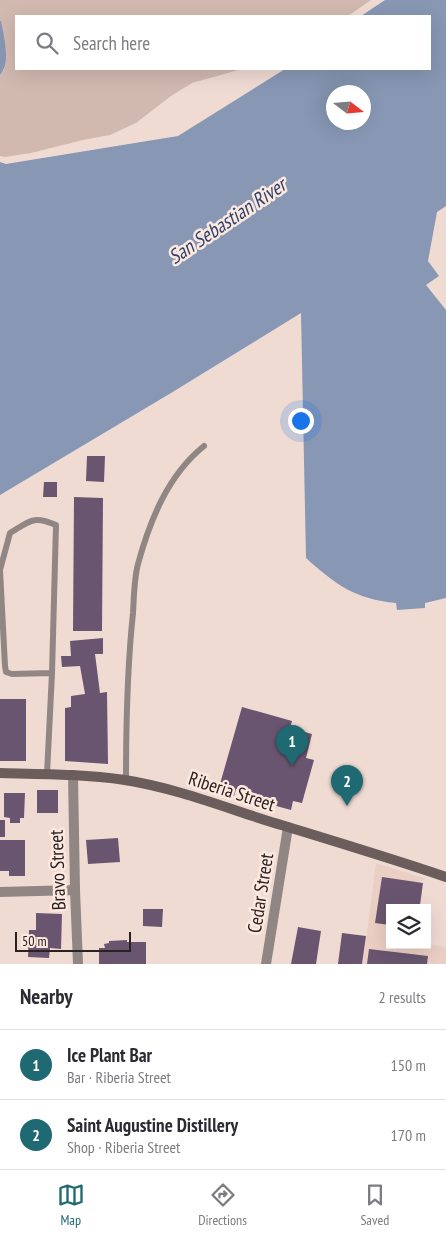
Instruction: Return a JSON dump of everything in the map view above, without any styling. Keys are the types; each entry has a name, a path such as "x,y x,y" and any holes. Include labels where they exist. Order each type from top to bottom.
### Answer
{"street":[{"name":"Riberia Street","path":"0,773 73,775 126,780 164,788 202,798 239,812 446,877"},
{"name":"Bravo Street","path":"73,775 74,890 78,964"},
{"name":"Cedar Street","path":"266,964 288,827"},
{"path":"0,892 74,890"}],"lane":[{"path":"126,780 128,660 138,566 154,516 172,481 192,455 204,446"},
{"path":"47,774 52,673 56,526 45,520 30,520 10,533 0,570 5,666 6,672 12,674 52,673"}],"shaded area":[{"path":"0,0 371,0 349,15 15,15 15,70 238,70 192,83 171,96 136,123 110,135 5,157 0,156 0,75 4,70"},
{"path":"376,863 426,879 415,883 394,904 386,904 386,949 431,949 431,945 446,947 446,964 363,964"}],"water":[{"name":"San Sebastian River","path":"385,0 446,0 446,206 437,212 428,261 439,276 426,285 446,310 446,598 425,603 425,608 397,610 396,603 369,598 347,589 327,576 306,558 301,313 0,495 0,162 6,164 178,136 283,70 431,70 431,15 362,15"},
{"path":"0,21 6,57 0,75"}],"building":[{"path":"87,456 105,456 104,482 86,481"},
{"path":"44,482 57,482 57,497 43,497"},
{"path":"74,497 103,498 102,631 73,631"},
{"path":"103,638 103,654 95,654 100,693 107,692 108,764 65,761 65,708 71,707 71,696 85,694 80,666 62,667 61,656 71,656 70,641"},
{"path":"0,699 26,699 26,761 0,761"},
{"path":"242,707 292,721 290,728 312,734 306,758 314,760 302,803 293,801 291,810 269,804 271,799 236,789 234,796 218,791"},
{"path":"37,790 58,790 58,813 37,813"},
{"path":"4,793 25,793 24,818 20,818 20,823 10,823 10,818 4,817"},
{"path":"0,820 5,820 5,837 0,837"},
{"path":"118,838 120,862 88,864 86,840"},
{"path":"0,840 25,840 25,876 9,876 9,871 0,871"},
{"path":"382,877 423,883 420,904 386,904 386,924 375,923"},
{"path":"143,909 163,909 162,927 143,926"},
{"path":"36,913 62,914 61,949 50,948 49,958 28,957 29,930 36,930"},
{"path":"298,927 321,931 316,964 291,964"},
{"path":"342,933 366,936 362,964 338,964"},
{"path":"127,940 127,942 146,942 146,964 99,964 99,948 105,948 104,944 109,943 109,941"},
{"path":"369,949 428,956 427,964 367,964"}],"place":[{"name":"Ice Plant Bar","path":"292,766"},
{"name":"Saint Augustine Distillery","path":"347,806"}]}
